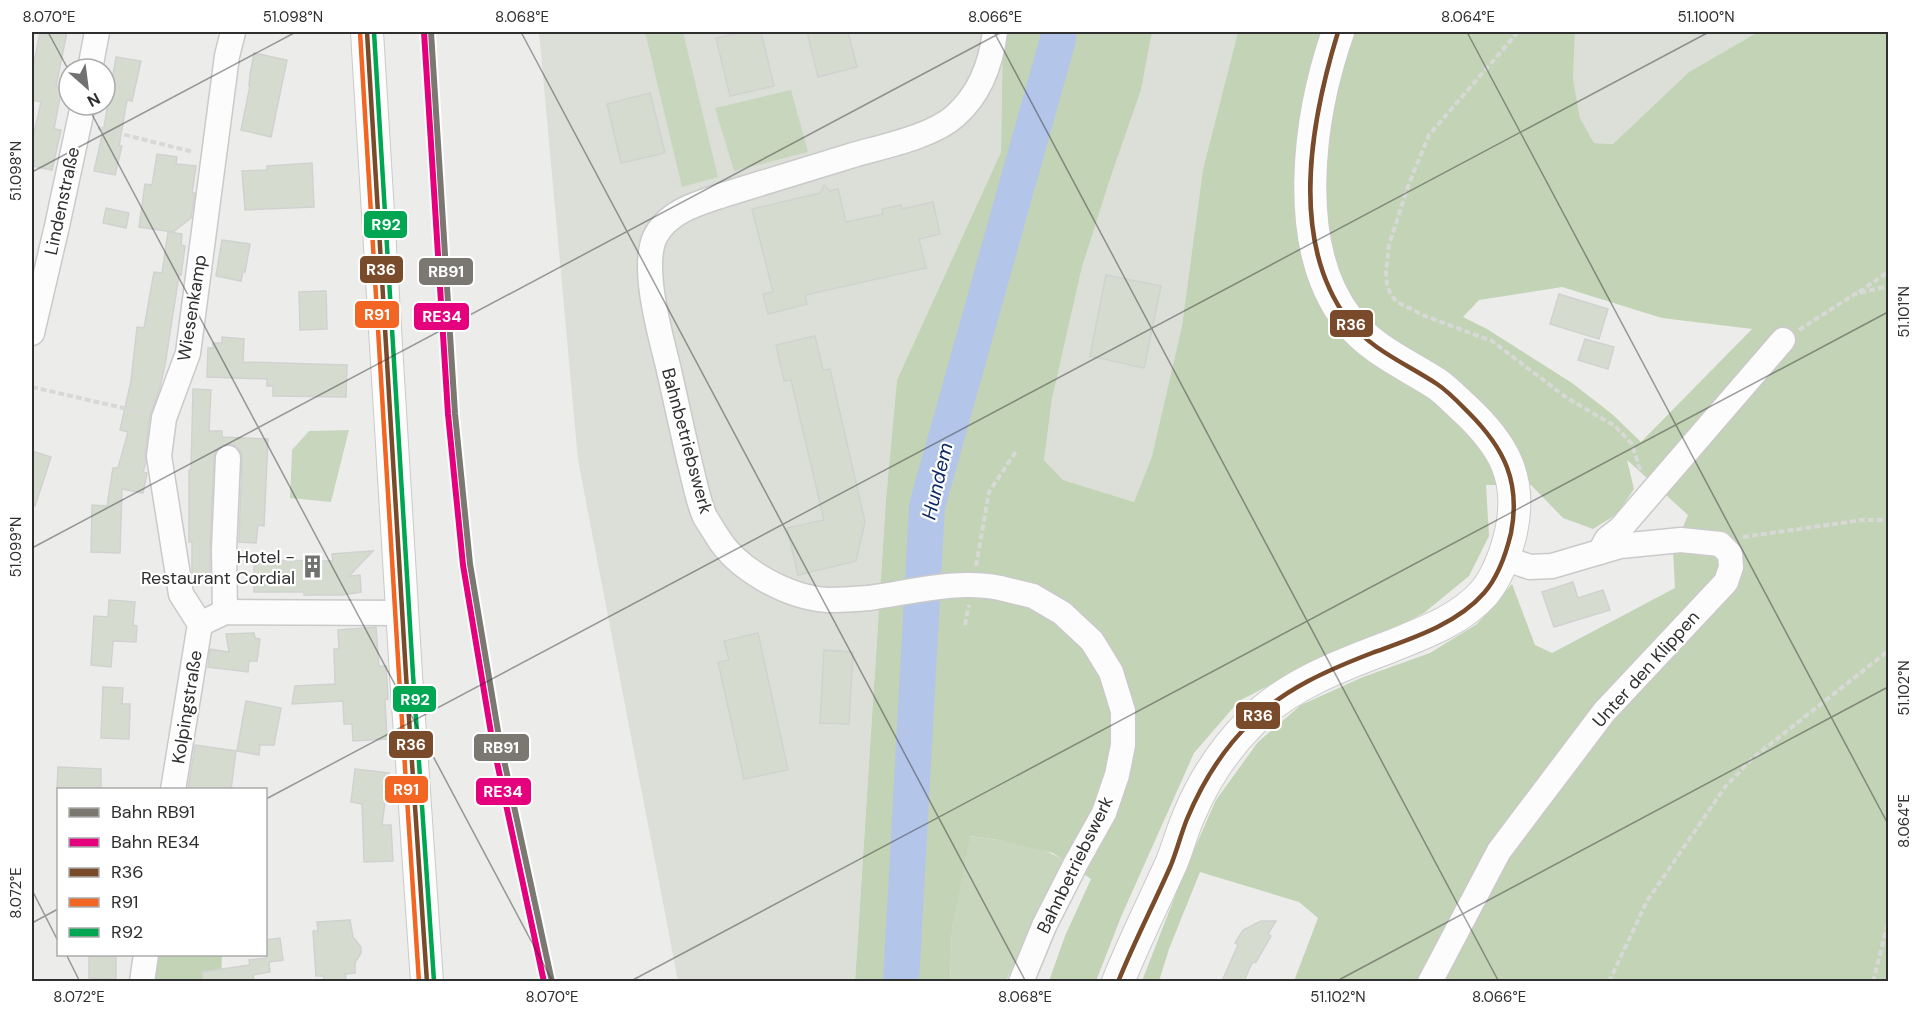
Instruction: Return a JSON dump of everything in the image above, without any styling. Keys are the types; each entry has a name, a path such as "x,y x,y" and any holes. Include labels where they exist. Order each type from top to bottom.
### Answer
{"main road":[{"path":"367,32 427,981"},
{"path":"1118,981 1172,861 1190,813 1211,772 1237,737 1268,707 1311,680 1347,663 1426,632 1458,616 1484,593 1503,558 1511,530 1514,509 1513,487 1502,450 1483,426 1440,387 1378,349 1364,337 1335,301 1324,275 1316,247 1311,178 1317,114 1328,61 1338,32"}],"street":[{"path":"92,57 97,32"},
{"name":"Wiesenkamp","path":"200,624 181,594 159,456 164,418 188,353 232,32"},
{"name":"Bahnbetriebswerk","path":"995,32 992,54 983,80 969,101 944,125 682,210 666,223 656,236 650,256 650,271 660,332 695,486 705,515 719,541 737,560 752,572 791,592 826,600 869,598 964,584 1000,588 1034,596 1062,613 1092,641 1111,672 1123,711 1123,745 1117,775 1104,813 1044,926 1021,981"},
{"name":"Lindenstraße","path":"32,333 80,117"},
{"path":"1600,552 1607,539 1620,529 1783,340"},
{"path":"225,612 224,549 228,458"},
{"path":"1503,558 1530,567 1552,566 1620,546 1681,540 1720,544"},
{"name":"Unter den Klippen","path":"1430,981 1498,851 1604,712 1726,582 1731,567 1730,554 1720,544"},
{"path":"200,624 225,612 402,613"},
{"name":"Kolpingstraße","path":"173,788 200,624"},
{"path":"142,981 146,956"}],"path":[{"path":"1518,32 1429,135 1408,186 1389,245 1387,285 1397,302 1425,316 1492,341 1567,398 1615,426 1632,444 1647,497"},
{"path":"90,117 214,158"},
{"path":"1783,340 1888,272"},
{"path":"1855,294 1888,286"},
{"path":"32,387 164,418"},
{"path":"975,570 989,492 1017,450"},
{"path":"1720,544 1737,537 1862,520 1888,520"},
{"path":"965,625 969,603"},
{"path":"1609,981 1647,901 1725,787 1754,757 1888,651"},
{"path":"1873,981 1888,922"}],"shaded area":[{"path":"539,32 1003,32 1001,152 897,380 886,499 855,981 678,981 578,460"},
{"path":"1152,32 1238,32 1203,169 1182,326 1152,456 1134,502 1063,480 1044,460 1052,399 1082,267 1141,90"},
{"path":"1575,32 1758,32 1689,72 1613,144 1594,143 1580,118 1573,79"}],"green space":[{"path":"645,32 683,32 718,177 682,187"},
{"path":"1003,32 1152,32 1141,90 1082,267 1052,399 1044,460 1063,480 1134,502 1152,456 1182,326 1203,169 1238,32 1575,32 1573,79 1580,118 1594,143 1613,144 1689,72 1758,32 1888,32 1888,981 1294,981 1318,918 1299,902 1200,872 1169,949 1159,981 1142,981 1186,868 1216,800 1258,742 1301,705 1363,677 1430,653 1477,624 1512,584 1535,645 1552,653 1675,588 1673,551 1688,515 1627,460 1634,489 1617,514 1593,529 1563,518 1531,485 1486,485 1489,536 1469,576 1424,613 1383,634 1306,666 1239,701 1194,753 1121,917 1096,981 1049,981 1065,936 1091,879 1053,853 999,840 970,836 952,930 950,981 855,982 886,499 897,380 1001,152","holes":["1562,287 1662,318 1752,329 1641,442 1612,414 1572,383 1487,329 1463,317 1479,300"]},
{"path":"791,90 808,152 734,171 715,108"},
{"path":"349,430 331,502 290,498 292,450 309,431"},
{"path":"969,836 1006,841 1044,850 1065,861 1006,981 950,982 952,930"},
{"path":"155,956 222,956 221,981 151,982"}],"building":[{"path":"40,32 67,32 62,57 57,57 57,113 54,129 61,130 52,170 32,166 32,133 34,133 41,102 32,100 32,73"},
{"path":"744,32 761,32 774,86 730,96 716,38"},
{"path":"807,32 848,32 857,67 818,77"},
{"path":"254,53 287,60 271,137 241,130"},
{"path":"117,57 141,61 132,101 127,100 119,146 122,146 115,175 94,171 106,117 117,117"},
{"path":"650,93 665,153 621,163 607,104"},
{"path":"157,154 177,157 176,164 196,166 191,218 173,232 139,227 145,184 152,185"},
{"path":"312,163 314,207 245,210 242,171 267,170 267,166"},
{"path":"824,185 830,191 838,189 846,222 883,214 882,209 901,205 902,209 933,202 940,234 919,239 926,268 805,295 807,304 768,314 763,294 773,292 752,209 820,193"},
{"path":"106,208 129,213 126,228 103,223"},
{"path":"168,232 182,234 181,245 185,246 165,365 150,416 143,472 147,473 143,493 122,489 120,553 91,552 92,505 107,506 113,468 118,468 128,432 120,430 131,381 137,327 144,328 154,272 162,273"},
{"path":"222,240 250,244 241,281 216,276"},
{"path":"1106,275 1161,286 1144,368 1090,356"},
{"path":"326,291 327,329 300,330 299,292"},
{"path":"1559,294 1608,309 1599,339 1550,324"},
{"path":"815,336 823,370 830,369 865,522 856,561 798,575 787,528 824,520 791,380 784,381 776,345"},
{"path":"222,337 244,339 243,362 347,365 346,397 273,396 273,386 267,386 267,379 207,377 208,348 213,348 213,343 222,343"},
{"path":"1585,339 1614,347 1608,369 1578,360"},
{"path":"193,389 211,390 209,431 222,431 222,437 268,439 264,526 258,525 256,543 239,542 241,452 236,446 229,444 222,445 216,451 210,580 193,580 192,542 189,542 189,470 191,470"},
{"path":"32,451 51,457 35,506 32,506"},
{"name":"Hotel - Restaurant Cordial","path":"373,551 349,576 360,575 361,592 342,595 304,595 304,592 254,592 254,560 333,561 332,554"},
{"path":"1573,582 1578,598 1603,590 1610,610 1554,627 1542,592"},
{"path":"109,600 135,602 133,625 137,626 136,642 113,641 111,667 91,665 94,616 108,617"},
{"path":"376,627 379,666 386,666 387,739 353,741 352,724 344,724 343,701 292,704 295,686 335,684 334,649 339,649 338,630"},
{"path":"254,633 255,638 260,639 257,661 249,661 248,672 208,667 210,649 229,652 226,634"},
{"path":"758,633 788,770 744,779 718,662 729,660 724,641"},
{"path":"824,650 853,652 849,724 820,723"},
{"path":"103,687 123,688 122,704 130,704 129,739 101,738"},
{"path":"246,701 281,708 274,745 260,745 259,755 237,751"},
{"path":"195,745 236,751 231,788 188,788"},
{"path":"58,767 101,769 101,788 57,788"},
{"path":"355,769 389,773 382,825 391,825 393,861 364,862 362,804 351,802"},
{"path":"350,920 353,937 361,947 361,953 355,963 355,973 345,974 346,980 324,981 324,976 316,976 313,931 318,931 317,922"},
{"path":"1261,921 1276,921 1268,934 1271,936 1256,962 1252,963 1244,981 1222,981 1238,945 1235,943 1243,930"},
{"path":"280,938 283,960 269,962 270,972 253,975 254,981 203,981 202,972 250,965 249,960 266,958 267,940"},
{"path":"89,956 116,956 116,979 89,978"}],"waterway":[{"name":"Hundem","path":"901,982 927,506 1058,39 1058,32"}],"rail line":[{"name":"RE34","path":"424,32 448,414 463,565 492,739 544,982"},
{"name":"RB91","path":"431,32 455,414 470,564 499,737 552,982"}],"transit line":[{"name":"R91","path":"360,32 419,982"},
{"name":"R36","path":"367,32 427,982"},
{"name":"R92","path":"374,32 434,981"},
{"name":"R36","path":"1118,982 1171,865 1193,806 1206,780 1231,743 1264,710 1292,690 1356,659 1432,630 1460,614 1484,593 1493,580 1504,557 1511,533 1514,515 1511,482 1507,467 1492,439 1446,390 1390,356 1357,331 1329,288 1317,254 1311,217 1310,179 1313,141 1328,66 1338,32"}],"place":[{"name":"Hotel - Restaurant Cordial","path":"313,567"}]}
